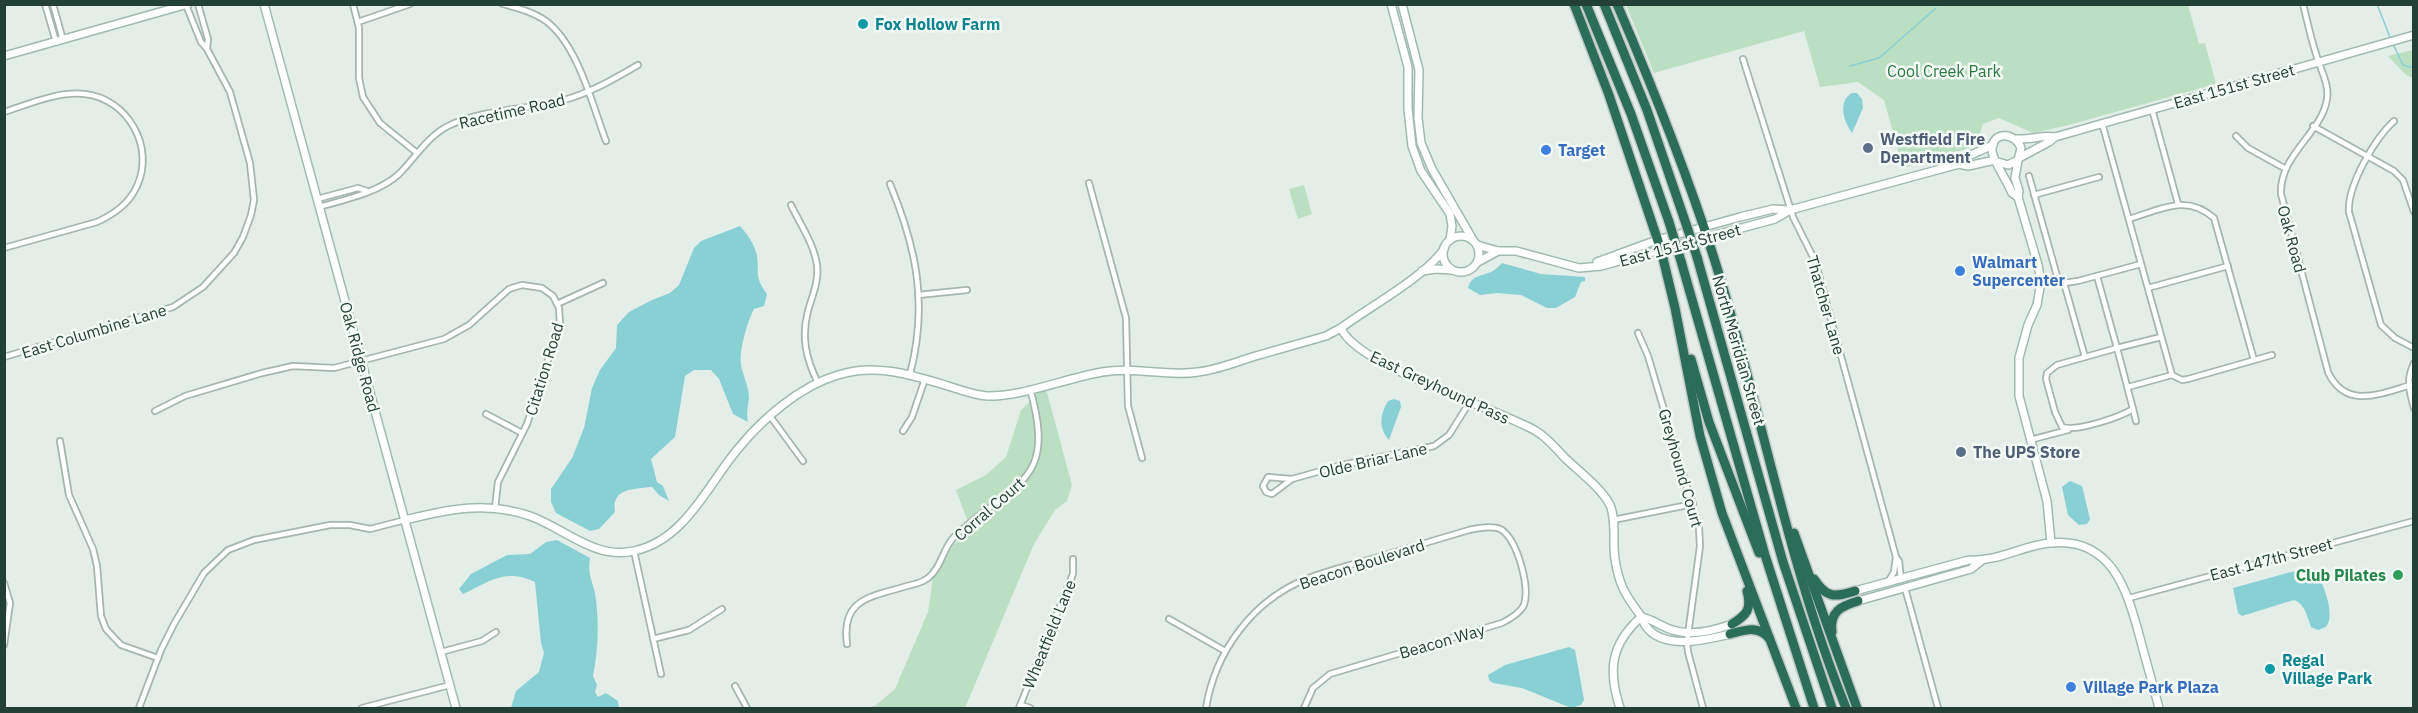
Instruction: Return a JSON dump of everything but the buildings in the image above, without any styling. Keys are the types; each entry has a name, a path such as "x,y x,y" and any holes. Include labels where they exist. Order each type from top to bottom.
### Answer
{"highway":[{"path":"1574,4 1611,101 1661,250 1700,435 1722,513 1796,708"},
{"name":"North Meridian Street","path":"1586,4 1631,114 1669,222 1791,641 1814,708"},
{"name":"North Meridian Street","path":"1604,4 1647,110 1697,257 1786,572 1832,708"},
{"path":"1617,4 1659,105 1708,239 1787,528 1846,708"},
{"path":"1675,308 1709,422 1791,641"},
{"path":"1767,450 1807,571 1857,708"},
{"path":"1731,629 1745,615 1750,605 1736,551"},
{"path":"1807,571 1827,594 1857,596"},
{"path":"1844,675 1832,633 1831,620 1838,608 1857,596"},
{"path":"1731,629 1757,629 1770,638 1777,654"}],"street":[{"path":"45,4 59,41"},
{"path":"53,4 59,41"},
{"name":"East Columbine Lane","path":"198,4 208,39 207,49"},
{"name":"Oak Ridge Road","path":"264,4 456,708"},
{"path":"353,4 358,22 359,78 363,97 380,123 417,153"},
{"path":"358,22 410,4"},
{"path":"503,4 531,12 555,29 572,54 606,141"},
{"path":"139,708 174,624 204,573 220,556 236,546 254,540 330,525 350,525 370,529 460,507 495,508 531,516 595,548 612,553 634,551 665,538 686,518 736,451 770,416 818,383 837,375 863,370 886,370 926,379 971,394 988,396 1127,369 1174,373 1206,371 1326,336 1341,328 1422,271 1438,257 1450,240 1452,226 1450,214 1422,171 1412,146 1409,127 1408,68 1391,4"},
{"path":"1402,4 1419,70 1418,118 1421,144 1432,169 1475,242 1479,256 1478,262"},
{"name":"Oak Road","path":"2303,4 2327,87 2327,100 2286,169 2280,187 2330,376 2338,387 2355,396 2371,396 2411,385"},
{"path":"4,56 187,5"},
{"name":"East Columbine Lane","path":"4,357 173,307 203,287 239,245 252,215 254,192 252,175 234,104 207,49 201,42 187,5"},
{"name":"East 151st Street","path":"2017,139 2055,136 2410,36"},
{"name":"Thatcher Lane","path":"1743,59 1790,210 1815,261 1896,557 1902,571 1901,579"},
{"name":"Racetime Road","path":"318,203 359,196 389,182 437,134 456,123 564,100 587,92 638,64"},
{"path":"4,112 69,94 100,97 121,110 133,124 140,140 143,158 137,187 124,205 110,216 97,222 4,248"},
{"path":"2152,109 2178,204"},
{"path":"2394,121 2380,135 2351,191 2349,212 2381,325 2395,338 2414,348"},
{"path":"2102,123 2172,375"},
{"path":"2313,126 2369,156 2399,176 2406,186 2413,210"},
{"path":"2018,197 2012,193 1992,152 1996,139 2003,136 2017,139 2021,148 2015,177 2019,191 2018,197 2038,265 2040,282 2037,306 2025,336 2018,371 2019,396 2047,501 2051,543"},
{"name":"East 151st Street","path":"2018,159 2049,142 2055,136"},
{"path":"2236,136 2247,148 2286,169"},
{"name":"East 151st Street","path":"1959,164 1964,158 1993,145"},
{"path":"1996,161 2008,165 2018,159"},
{"name":"East 151st Street","path":"1475,242 1498,251 1516,251 1568,266 1579,268 1602,266 1708,239 1775,219 1790,210 1959,164 1968,166 1996,161"},
{"path":"2029,176 2057,276 2064,283 2085,357"},
{"path":"2034,195 2099,177"},
{"path":"1089,183 1126,318 1128,406 1142,458"},
{"path":"890,184 911,239 918,295 918,338 910,375"},
{"path":"2129,219 2186,203 2198,205 2214,218 2254,360"},
{"path":"791,205 810,243 817,264 816,287 805,324 804,339 807,357 818,383"},
{"name":"East 151st Street","path":"1568,266 1604,261 1658,240 1773,209 1790,210"},
{"path":"1450,240 1461,236 1475,242"},
{"path":"1443,249 1444,261 1452,270"},
{"path":"1422,271 1436,268 1464,272 1498,251"},
{"path":"2064,283 2141,264"},
{"path":"2148,288 2228,266"},
{"path":"2097,276 2136,421"},
{"path":"557,303 603,283"},
{"name":"Citation Road","path":"155,411 185,396 288,367 334,368 454,335 469,325 502,294 514,287 529,285 542,288 553,296 557,303 560,319 559,330 535,403 502,474 497,489 495,508"},
{"path":"918,295 967,290"},
{"name":"East Greyhound Pass","path":"1341,328 1348,341 1371,356 1469,403 1529,428 1546,438 1606,500 1614,520 1615,557 1621,582 1632,607 1646,626 1657,634 1674,641 1688,642 1731,629"},
{"name":"Greyhound Court","path":"1638,333 1648,356 1699,528 1700,546 1688,652 1703,708"},
{"path":"2073,428 2062,427 2059,423 2046,379 2047,374 2057,365 2161,337"},
{"path":"2128,387 2172,375 2182,380 2188,379 2272,355"},
{"path":"2414,363 2411,385 2414,408"},
{"path":"903,431 912,417 926,379"},
{"name":"Corral Court","path":"847,644 846,622 857,604 867,598 929,578 953,538 1012,492 1025,478 1036,456 1040,434 1038,415 1030,389"},
{"name":"Olde Briar Lane","path":"1292,479 1272,494 1266,492 1263,486 1268,477 1292,479 1342,465 1434,446 1449,435 1469,403"},
{"path":"2030,440 2121,416 2133,409"},
{"path":"486,414 522,433"},
{"path":"770,416 803,460"},
{"path":"60,441 69,495 98,566 101,616 106,629 120,645 158,658"},
{"path":"1614,520 1693,504"},
{"name":"East 147th Street","path":"2129,598 2414,521"},
{"name":"Beacon Boulevard","path":"1206,708 1215,674 1225,651 1256,611 1284,590 1305,580 1476,529 1500,529 1508,539"},
{"name":"Beacon Way","path":"1304,708 1313,688 1330,674 1502,623 1520,611 1524,605 1525,584 1517,554 1508,539"},
{"path":"1857,596 1888,582 1969,560 1981,561 2051,543 2074,545 2096,554 2115,570 2129,598 2159,708"},
{"path":"634,551 661,674"},
{"path":"1888,582 1894,572 1896,557"},
{"name":"Wheatfield Lane","path":"1020,707 1073,574 1073,559"},
{"path":"1857,596 1905,588 1971,569 1981,561"},
{"path":"4,583 9,594 10,614 4,645"},
{"path":"1905,588 1938,708"},
{"path":"653,639 689,630 722,609"},
{"path":"1620,708 1612,678 1614,659 1627,632 1641,617 1650,618 1674,631 1731,629"},
{"path":"1169,619 1225,651"},
{"path":"441,652 482,641 496,632"},
{"path":"362,708 450,685"},
{"path":"735,686 747,708"},
{"path":"1020,707 1030,708"}],"green space":[{"name":"Cool Creek Park","path":"1626,5 2188,5 2199,44 2205,43 2216,84 2033,133 1999,118 1983,124 1976,146 1903,168 1884,100 1858,82 1820,87 1804,31 1654,73"},
{"path":"2414,50 2413,78 2406,75 2388,56"},
{"path":"1304,185 1312,214 1298,219 1289,189"},
{"path":"1046,389 1072,485 1067,501 1055,510 1034,544 965,708 868,708 876,705 895,689 928,612 933,578 954,544 971,530 956,490 986,475 1006,457 1021,410 1036,396 1036,390"}],"water":[{"path":"1852,93 1857,93 1862,99 1863,108 1852,133 1843,107 1847,97"},
{"path":"740,226 755,248 758,277 767,294 764,306 754,309 751,315 741,352 741,365 749,394 748,422 733,414 719,379 711,370 694,370 685,376 675,437 651,459 657,482 663,486 669,501 652,487 625,491 617,498 615,512 599,529 590,531 556,513 551,502 551,489 572,458 584,428 592,388 600,370 616,348 617,325 629,312 670,293 679,285 694,248 701,241"},
{"path":"1502,263 1541,274 1585,277 1585,281 1581,282 1575,297 1556,308 1547,308 1521,295 1497,293 1480,295 1468,288 1474,279 1491,272"},
{"path":"1394,399 1400,401 1401,407 1389,440 1383,431 1382,416 1388,401"},
{"path":"2070,481 2082,486 2090,519 2087,524 2079,525 2068,515 2062,487"},
{"path":"557,540 590,558 589,570 598,619 593,676 597,685 595,692 598,697 606,693 618,701 619,708 511,708 516,691 539,672 544,653 535,582 515,576 506,576 463,594 459,589 471,574 507,555 530,554 546,542"},
{"path":"2302,569 2316,571 2322,583 2330,615 2326,627 2318,630 2311,627 2303,607 2294,600 2242,616 2238,613 2233,588"},
{"path":"1569,647 1575,650 1584,700 1581,705 1571,708 1522,688 1493,683 1489,680 1488,675 1505,665"}],"waterway":[{"path":"2377,4 2391,40"},
{"path":"1850,66 1879,58 1936,8"},
{"path":"2393,44 2403,65 2414,68"}],"place":[{"name":"Fox Hollow Farm","path":"863,24"},
{"name":"Westfield Fire Department","path":"1868,148"},
{"name":"Target","path":"1546,150"},
{"name":"Walmart Supercenter","path":"1960,271"},
{"name":"The UPS Store","path":"1961,452"},
{"name":"Club Pilates","path":"2398,575"},
{"name":"Regal Village Park","path":"2270,669"},
{"name":"Village Park Plaza","path":"2071,687"}]}
